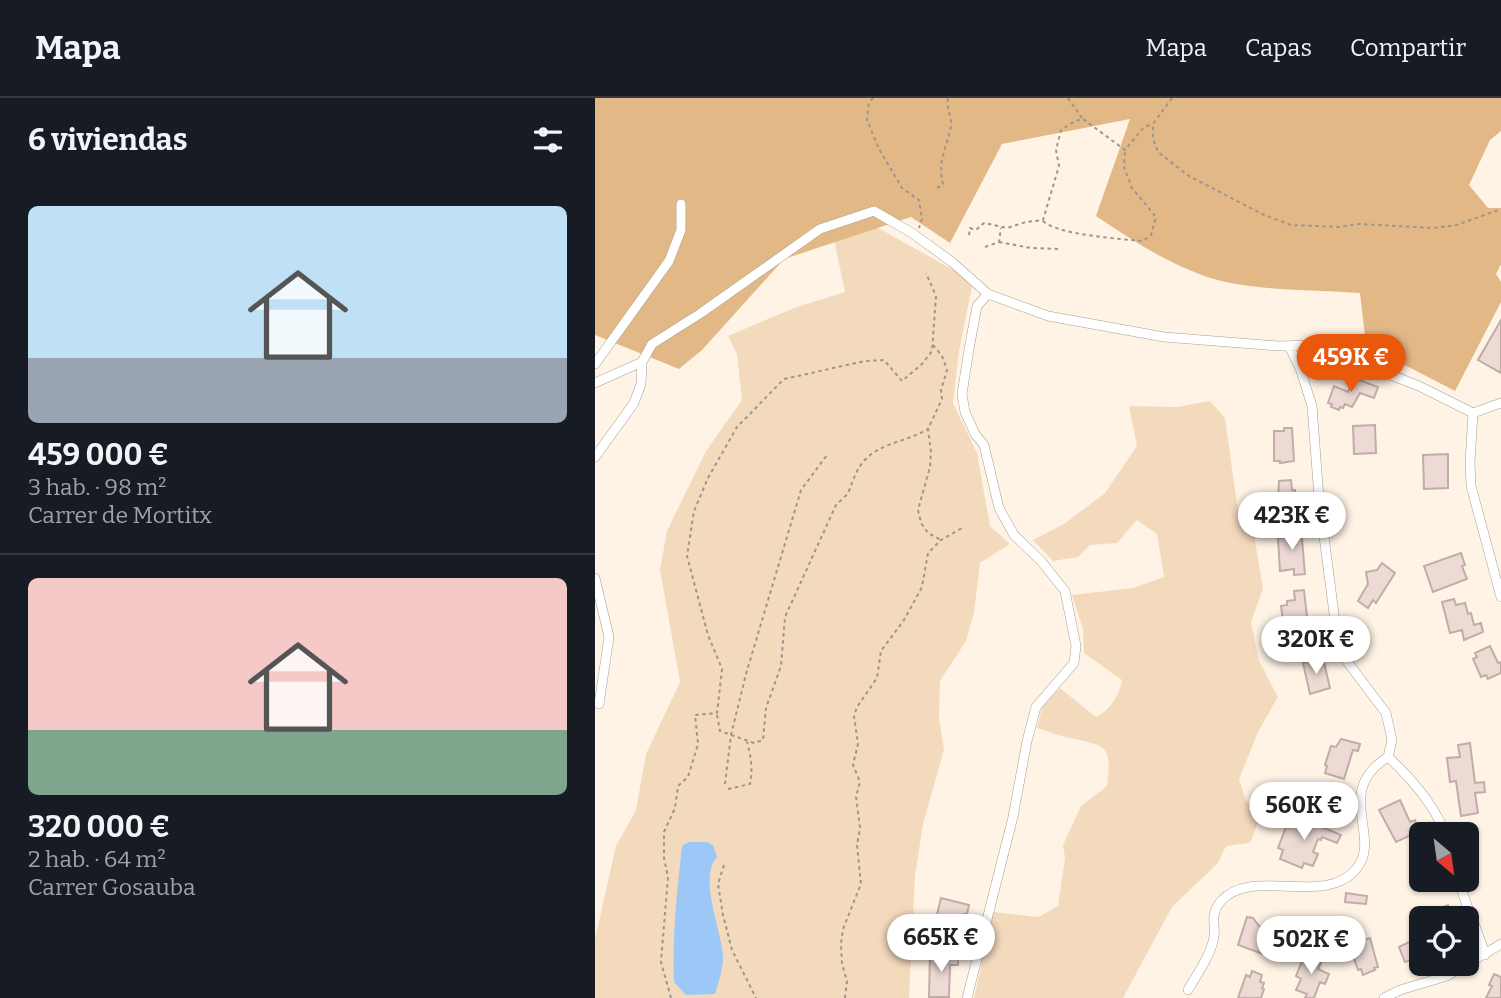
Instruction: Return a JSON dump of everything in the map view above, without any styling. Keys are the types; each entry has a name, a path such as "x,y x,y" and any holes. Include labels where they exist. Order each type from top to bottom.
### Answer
{"street":[{"path":"595,365 669,261 681,230 681,204"},
{"path":"595,457 634,403 641,384 642,362 652,344 820,229 874,211 952,262 988,294 1048,316 1164,337 1289,346 1314,345 1419,386 1473,413 1501,402"},
{"path":"967,998 1013,817 1027,741 1037,707 1074,663 1076,646 1065,591 1041,561 1014,535 999,508 984,445 975,434 965,412 962,394 969,349 978,306 988,294"},
{"path":"1188,990 1214,936 1212,919 1220,903 1233,891 1275,884 1319,888 1346,879 1359,866 1364,845 1360,792 1374,766 1388,757 1392,740 1386,713 1346,660 1337,637 1319,498 1312,407 1300,368 1289,346"},
{"path":"595,383 642,362"},
{"path":"1473,413 1471,486 1501,597"},
{"path":"595,578 609,637 599,704"},
{"path":"1388,757 1437,811 1441,822"},
{"path":"1462,892 1485,955"},
{"path":"1384,998 1400,990 1447,976 1501,944"}],"path":[{"path":"873,98 869,103 867,120 879,149 902,188 919,200 922,219 917,237"},
{"path":"937,188 943,184 940,158 952,123 946,106 948,98"},
{"path":"1068,98 1083,119 1125,150"},
{"path":"969,235 970,228 976,230 984,223 1007,228 1043,220 1058,230 1143,242 1151,235 1156,217 1132,188 1124,167 1125,150 1144,127 1153,124 1172,98"},
{"path":"1043,220 1059,166 1056,150 1061,130 1083,119"},
{"path":"1153,124 1153,139 1158,152 1189,176 1264,215 1291,225 1339,227 1359,224 1433,228 1457,225 1501,209"},
{"path":"999,242 1001,227"},
{"path":"985,247 999,242 1031,248 1061,249"},
{"path":"926,273 936,296 932,351 922,363 902,381 884,360 866,361 784,379 737,427 694,511 687,556 708,635 722,669 717,713 720,731 754,743 763,740 766,708 781,666 785,617 836,505 847,493 853,477 864,461 892,442 906,440 928,429"},
{"path":"933,345 942,356 947,370 941,390 942,399 928,429 930,467 918,510 921,523 929,533 941,540"},
{"path":"725,784 731,735 746,674 801,491 827,455"},
{"path":"845,998 848,981 842,964 842,937 861,884 857,845 860,828 856,797 860,782 853,765 858,744 854,716 877,678 881,651 904,620 922,587 928,553 941,540 964,527"},
{"path":"671,998 661,962 669,877 664,858 664,832 675,808 678,786 688,777 698,744 695,715 717,713"},
{"path":"728,789 750,784 752,775 747,741"},
{"path":"724,864 718,884 723,915 732,950 756,998"}],"shaded area":[{"path":"595,98 1501,98 1501,131 1490,140 1469,185 1488,208 1501,208 1501,264 1496,274 1501,282 1501,302 1455,391 1366,345 1360,293 1236,284 1199,274 1172,262 1096,216 1130,119 1002,144 950,243 911,217 784,259 702,350 679,369 595,335"},
{"path":"871,224 973,281 959,351 953,403 977,453 990,526 1010,544 980,563 974,613 966,641 940,681 939,718 944,750 923,824 915,876 909,998 595,998 595,939 616,846 636,810 646,754 680,682 660,570 667,531 706,451 742,400 737,354 728,336 794,308 845,292 833,235"},
{"path":"1210,401 1225,418 1239,519 1253,528 1263,589 1251,622 1259,661 1278,697 1258,732 1239,779 1246,801 1264,807 1250,843 1226,846 1218,863 1172,907 1123,998 974,998 993,912 1038,917 1058,906 1065,858 1063,845 1081,806 1107,786 1109,762 1104,750 1092,743 1037,728 1042,707 1060,688 1096,717 1110,706 1121,686 1122,680 1084,653 1083,629 1072,595 1133,588 1164,577 1157,534 1137,520 1117,543 1090,545 1078,557 1053,561 1033,540 1064,524 1105,493 1137,446 1129,406 1177,407"}],"water":[{"path":"689,842 707,842 713,845 717,857 712,866 710,891 723,956 722,971 715,994 686,995 674,982 674,931 680,863 682,846"}],"building":[{"path":"1501,320 1501,373 1478,360"},
{"path":"1354,378 1378,387 1374,398 1360,393 1352,407 1345,404 1339,410 1331,407 1332,404 1328,403 1334,386 1348,392"},
{"path":"1375,425 1376,453 1354,454 1353,426"},
{"path":"1284,428 1292,428 1294,461 1280,463 1274,461 1274,431 1284,431"},
{"path":"1448,454 1448,488 1424,489 1423,455"},
{"path":"1291,480 1292,490 1295,490 1294,514 1282,515 1281,504 1278,504 1279,481"},
{"path":"1301,527 1305,574 1294,575 1294,569 1280,571 1278,538 1291,537 1290,528"},
{"path":"1461,553 1467,579 1433,592 1424,566"},
{"path":"1382,563 1395,573 1376,603 1373,600 1368,608 1358,601 1368,584 1366,572 1377,570"},
{"path":"1304,590 1309,635 1302,636 1301,631 1290,632 1290,628 1284,628 1281,606 1287,605 1287,601 1295,600 1294,591"},
{"path":"1454,599 1456,605 1465,603 1474,625 1481,623 1483,632 1464,640 1462,630 1450,633 1442,602"},
{"path":"1490,646 1498,663 1501,662 1501,673 1488,679 1486,675 1481,677 1473,659 1477,657 1475,653"},
{"path":"1323,658 1330,688 1310,694 1303,663"},
{"path":"1341,739 1360,744 1358,751 1353,750 1344,779 1325,773 1331,746 1336,747"},
{"path":"1470,743 1475,783 1484,782 1485,792 1475,793 1478,813 1461,816 1456,781 1450,782 1447,758 1460,757 1458,745"},
{"path":"1400,800 1410,822 1409,836 1396,842 1379,810"},
{"path":"1300,818 1341,835 1337,843 1322,837 1321,840 1318,839 1313,852 1318,854 1313,866 1304,863 1302,868 1280,859 1283,850 1278,848 1286,827 1289,828 1291,823 1298,825"},
{"path":"1346,893 1367,896 1366,904 1345,902"},
{"path":"941,898 969,905 957,941 932,935"},
{"path":"1247,917 1253,918 1259,926 1266,929 1261,942 1275,947 1271,957 1238,945"},
{"path":"1309,922 1317,938 1295,947 1288,933"},
{"path":"1370,938 1378,967 1363,975 1353,956 1345,959 1341,948"},
{"path":"1409,942 1409,961 1405,962 1399,947"},
{"path":"930,954 958,954 958,965 950,965 949,997 929,997"},
{"path":"1305,954 1322,961 1318,969 1329,974 1325,984 1320,982 1314,998 1305,998 1307,994 1296,990 1301,979 1296,976"},
{"path":"1252,971 1262,975 1260,982 1264,983 1264,989 1261,998 1238,998 1246,975 1250,977"},
{"path":"1494,974 1501,977 1501,998 1486,998 1492,986 1489,985"}]}
